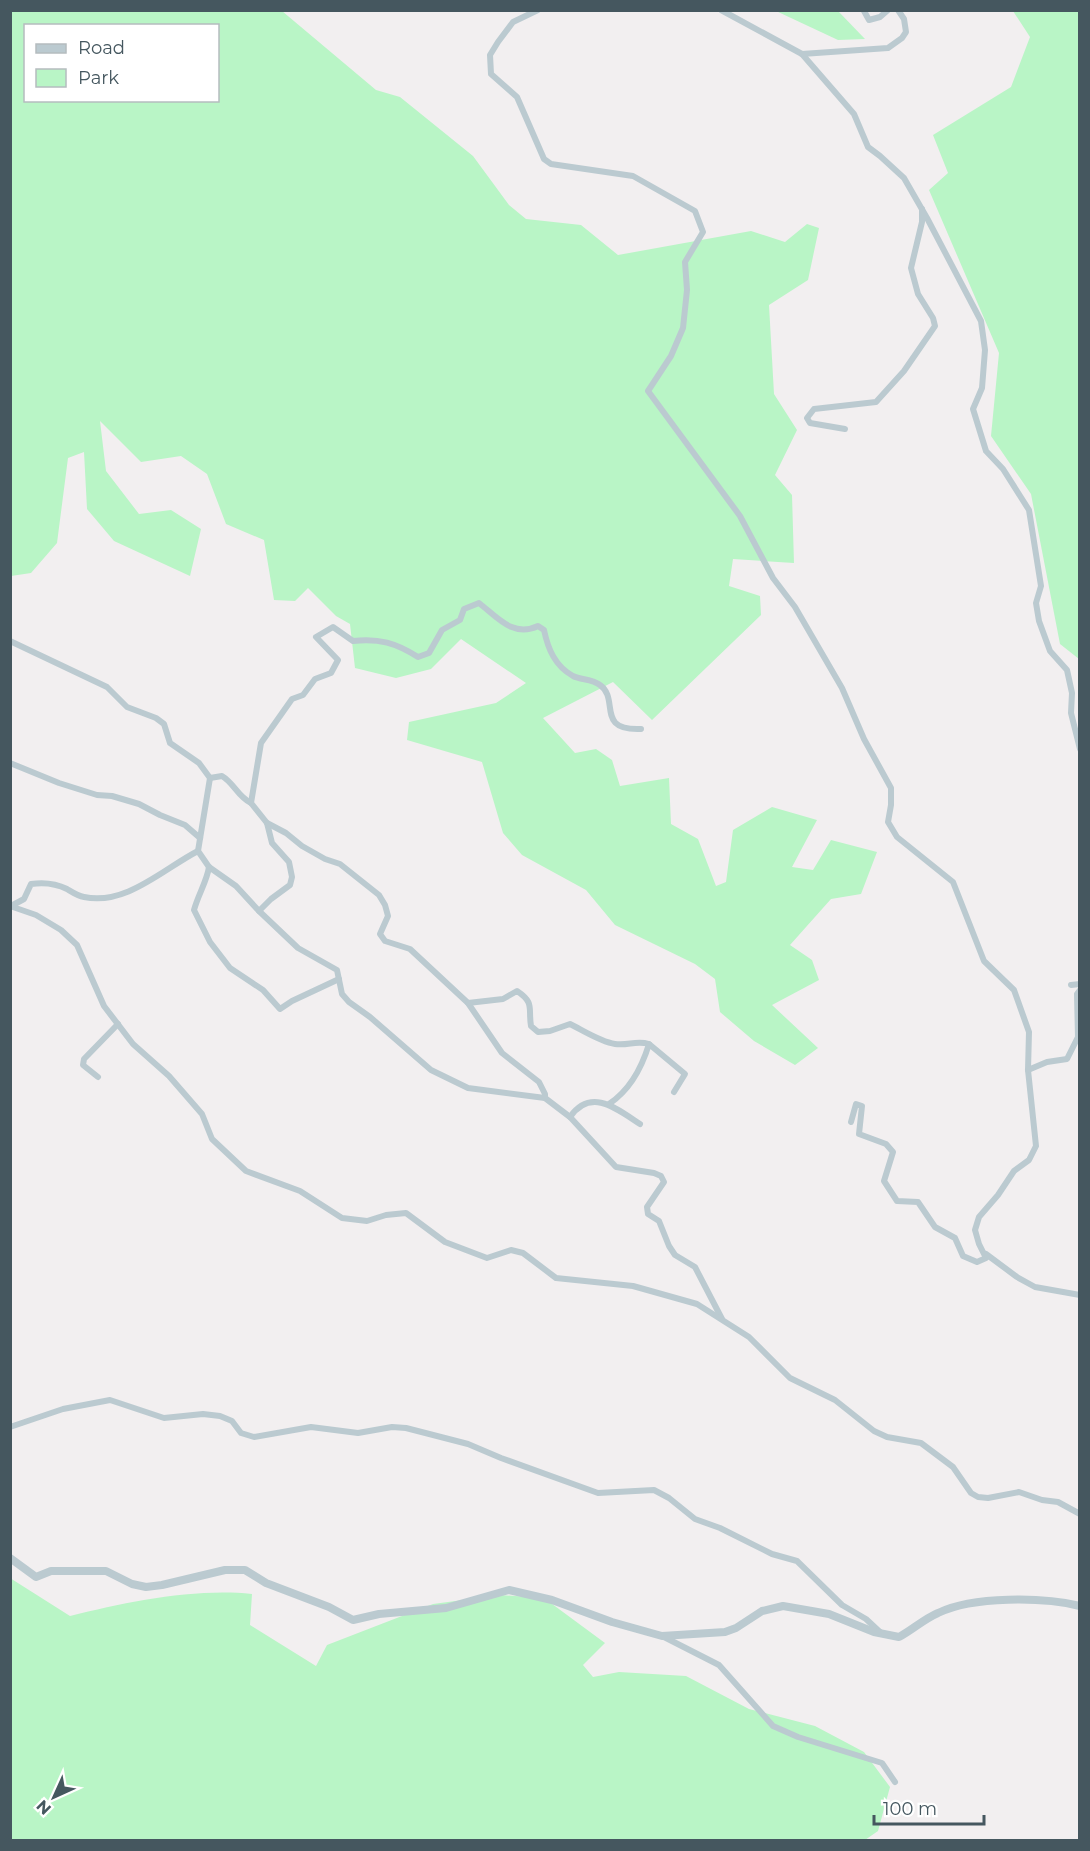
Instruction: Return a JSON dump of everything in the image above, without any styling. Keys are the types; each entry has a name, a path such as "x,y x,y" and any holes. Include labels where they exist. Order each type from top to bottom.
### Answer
{"street":[{"path":"538,10 513,22 498,42 490,56 491,74 517,98 544,159 551,164 633,176 695,211 703,232 685,262 687,290 683,328 671,356 648,391 740,516 773,578 795,607 842,688 864,739 891,788 888,822 897,837 953,882 984,961 1014,990 1029,1032 1028,1070 1036,1146 1029,1160 1014,1170 998,1195 979,1217 975,1230 986,1258 977,1262 963,1256 955,1238 935,1227 918,1202 897,1201 884,1181 893,1152 886,1144 859,1134 862,1106 856,1104 851,1122"},
{"path":"721,10 802,54 854,114 868,147 904,178 981,321 985,350 982,388 973,409 987,451 1003,469 1029,510 1041,586 1036,603 1039,621 1050,651 1067,670 1072,700 1071,713 1080,749"},
{"path":"864,11 869,20 880,17 888,10"},
{"path":"802,54 888,48 902,38 906,32 904,19 898,10"},
{"path":"845,429 810,423 807,418 814,409 876,402 904,371 935,326 933,318 918,294 912,268 921,231 922,208"},
{"path":"251,803 261,743 292,699 303,695 315,679 331,673 338,660 316,637 333,627 352,640 369,639 387,642 402,646 418,657 429,653 442,630 460,620 464,609 479,603 509,627 528,631 538,626 544,630 547,645 560,665 573,676 599,684 606,691 610,715 616,724 626,730 641,729"},
{"path":"10,640 107,687 127,708 156,718 164,724 170,743 199,763 210,778 198,851 209,867 236,886 298,948 337,970 342,994 349,1002 370,1017 431,1070 468,1088 544,1098 570,1118 616,1167 661,1176 664,1182 647,1207 648,1214 659,1221 675,1255 695,1267 722,1320"},
{"path":"1072,700 1080,708"},
{"path":"10,763 59,783 97,795 112,796 139,804 185,825 200,838"},
{"path":"210,778 222,776 229,780 244,800 251,803 267,824 272,843 289,862 292,877 290,885 259,911"},
{"path":"267,824 309,850 340,864 379,895 388,916 380,934 385,940 410,949 468,1003 502,1053 539,1082 545,1094 544,1098"},
{"path":"11,906 24,899 30,884 43,882 60,885 82,897 115,897 156,878 168,868 198,851"},
{"path":"209,867 208,876 194,910 210,942 230,968 263,990 280,1009 339,979"},
{"path":"11,906 36,915 60,930 77,945 104,1006 133,1044 169,1076 202,1114 212,1139 246,1171 300,1191 342,1218 367,1221 386,1215 406,1213 445,1242 487,1258 511,1250 523,1252 556,1278 633,1286 697,1304 749,1337 790,1378 835,1400 874,1431 887,1437 921,1443 954,1467 971,1493 978,1497 988,1498 1019,1492 1042,1500 1058,1502 1080,1514"},
{"path":"1071,985 1080,984"},
{"path":"468,1003 503,999 518,990 528,998 531,1007 531,1026 538,1032 550,1031 570,1024 614,1044 638,1041 649,1044 685,1074 674,1092"},
{"path":"1028,1070 1047,1062 1067,1059 1078,1036 1077,994 1080,990"},
{"path":"98,1077 83,1065 84,1059 118,1024"},
{"path":"609,1104 619,1097 642,1066 649,1044"},
{"path":"570,1118 576,1109 591,1102 609,1104 640,1124"},
{"path":"983,1252 1035,1287 1080,1295"},
{"path":"10,1427 14,1428 52,1412 110,1400 164,1418 203,1414 220,1416 232,1421 241,1433 254,1437 311,1427 357,1433 392,1427 406,1428 468,1444 598,1493 654,1490 669,1498 695,1519 720,1528 772,1554 797,1561 842,1605 866,1619 884,1635"},
{"path":"10,1558 36,1577 51,1571 105,1571 132,1584 146,1587 225,1569 245,1570 266,1583 329,1607 353,1620 379,1614 446,1608 509,1590 552,1600 612,1622 662,1636 719,1665 773,1726 798,1737 882,1763 895,1782"},
{"path":"662,1636 725,1632 736,1628 762,1611 783,1606 829,1614 884,1635 899,1637 937,1613 969,1604 1048,1600 1080,1606"}],"green space":[{"path":"11,11 282,11 376,90 400,97 473,156 509,205 526,219 581,225 618,255 751,231 785,242 807,224 819,228 808,280 769,305 774,394 797,430 775,475 792,495 794,563 733,559 729,586 760,596 761,615 652,720 613,682 543,718 575,753 596,749 612,760 620,786 669,778 671,824 698,839 716,886 726,882 733,830 772,807 817,820 792,867 813,870 831,840 877,852 861,894 831,899 790,945 812,960 819,980 772,1005 818,1048 795,1065 754,1041 720,1012 715,979 695,964 615,925 586,890 522,855 503,833 482,762 407,740 409,722 496,703 526,683 461,639 431,669 396,678 355,668 350,624 336,616 308,588 295,601 274,600 264,540 226,524 207,474 181,456 141,462 100,421 106,471 139,514 171,510 201,529 190,576 114,541 87,509 84,452 68,458 57,543 31,573 11,576"},
{"path":"776,11 838,11 865,39 838,40"},
{"path":"1013,11 1079,11 1079,659 1060,644 1031,494 991,436 999,353 929,190 948,173 933,135 1011,87 1030,37"},
{"path":"10,1578 70,1616 137,1601 184,1595 252,1594 250,1625 316,1666 327,1645 433,1604 500,1595 544,1598 605,1643 583,1665 593,1677 619,1672 686,1676 749,1709 815,1726 864,1752 890,1787 878,1831 865,1840 11,1840"}]}
